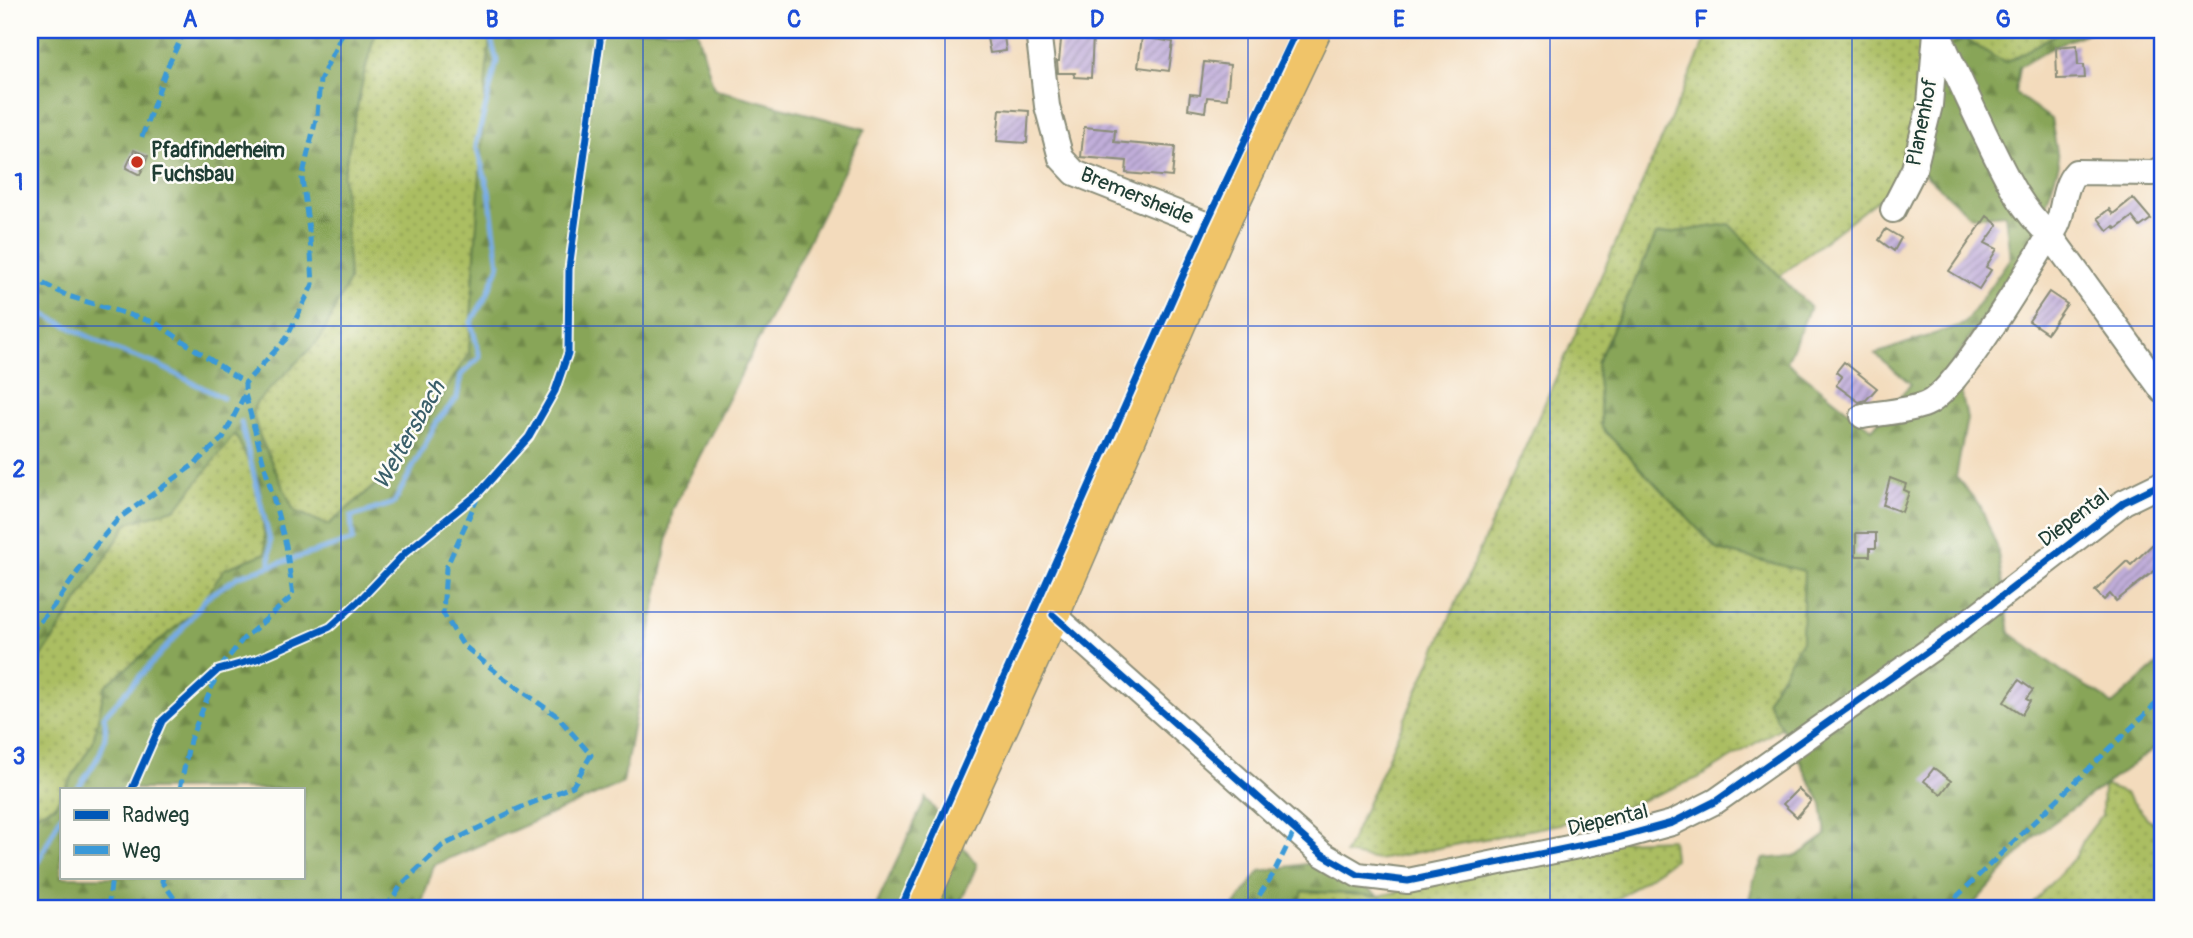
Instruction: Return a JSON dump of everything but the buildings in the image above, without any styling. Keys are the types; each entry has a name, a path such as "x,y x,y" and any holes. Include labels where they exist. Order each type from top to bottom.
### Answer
{"main road":[{"path":"919,908 1054,615 1220,230 1315,30"}],"street":[{"name":"Bremersheide","path":"1038,30 1047,106 1061,158 1075,173 1220,230"},
{"name":"Planenhof","path":"1893,210 1914,169 1930,105 1937,30"},
{"path":"1937,30 2016,198 2034,221 2050,235 2163,391"},
{"path":"1863,416 1926,404 1943,393 1998,318 2050,235 2057,229 2064,191 2077,172 2153,173 2163,168"},
{"name":"Diepental","path":"1054,615 1322,854 1358,875 1408,881 1616,838 1672,823 1716,801 1951,636 2124,502 2163,482"}],"green space":[{"path":"34,30 376,30 343,176 349,280 321,338 256,403 252,412 260,437 294,511 328,525 400,464 469,353 491,30 697,30 714,89 865,129 673,509 623,783 434,865 420,908 30,908 32,815 55,806 60,798 60,878 304,878 304,788 66,788 93,742 105,686 200,607 224,569 266,553 259,482 235,434 177,508 128,523 30,675 30,151 34,149"},
{"path":"376,30 491,30 469,353 400,464 328,525 294,511 260,437 252,412 256,403 349,280 343,176"},
{"path":"1710,30 2063,30 2005,63 1965,40 1918,168 1780,276 1729,224 1656,235 1597,363 1602,428 1718,550 1804,570 1802,641 1767,700 1782,727 1698,778 1605,815 1378,860 1345,854"},
{"path":"2063,30 2094,30 2055,46 2019,67 2015,93 2051,119 2059,164 2030,254 2009,279 1954,361 1967,418 1956,477 1981,507 1997,547 2010,633 2112,705 2163,660 2163,742 2035,836 1970,908 1747,908 1754,879 1763,859 1797,856 1826,835 1822,804 1767,700 1802,641 1804,571 1718,550 1602,428 1597,364 1656,235 1729,224 1810,307 1787,362 1872,429 1911,384 1875,354 1964,324 2010,258 2005,214 1971,217 1918,168 1926,57 1965,39 2005,63"},
{"path":"235,433 259,482 266,553 224,569 200,607 105,686 93,742 66,788 60,788 56,804 32,815 30,848 30,675 128,523 177,508"},
{"path":"2103,785 2125,793 2148,819 2163,827 2163,908 2028,908 2076,856 2084,839 2102,815"},
{"path":"926,798 977,865 958,908 875,908"},
{"path":"1672,839 1674,859 1605,908 1297,908 1302,891 1379,896 1620,841"},
{"path":"1325,861 1379,896 1303,891 1297,908 1233,908 1260,871"}],"waterway":[{"name":"Weltersbach","path":"78,788 103,746 106,727 104,716 177,635 207,597 239,576 353,540 351,517 394,503 438,420 457,398 461,375 480,357 471,322 487,295 499,265 489,191 476,145 497,61 491,39 496,30"},
{"path":"30,307 111,348 158,365 223,398"},
{"path":"241,422 270,541 270,566"},
{"name":"Weltersbach","path":"30,879 60,817"}],"marked path":[{"path":"142,137 166,70 185,30"},
{"path":"220,668 243,639 293,596 286,545 245,394 245,383 286,339 313,284 302,178 317,115 320,80 344,30"},
{"path":"30,277 68,296 156,323 245,383"},
{"path":"30,633 57,602 96,545 118,519 192,466 223,438 245,394"},
{"path":"386,908 402,884 442,846 515,810 573,786 591,755 557,716 463,645 443,613 446,568 477,499"},
{"path":"180,788 190,740 216,677"},
{"path":"1945,908 2163,697"},
{"path":"1251,908 1274,873 1295,830"},
{"path":"108,908 112,878"},
{"path":"163,878 162,881 181,908"}],"cycle path":[{"path":"132,788 162,721 218,670 257,659 330,627 405,553 479,493 529,437 555,391 568,353 569,269 600,41 599,30"},
{"path":"901,908 1206,224 1297,30"},
{"path":"1053,615 1322,854 1358,875 1408,881 1617,838 1672,823 1716,801 1950,636 2124,502 2163,483"}],"place":[{"name":"Pfadfinderheim Fuchsbau","path":"137,162"}]}
